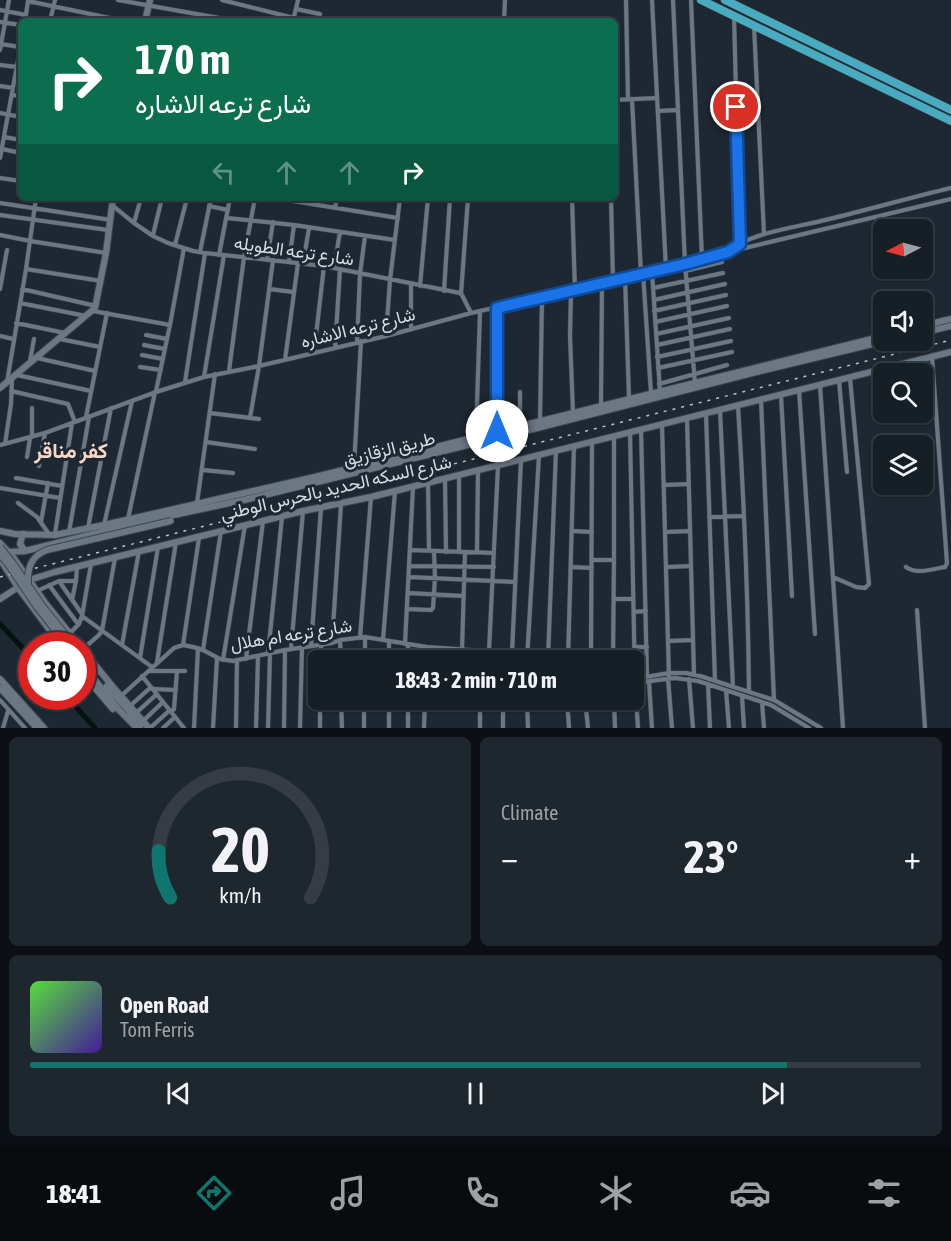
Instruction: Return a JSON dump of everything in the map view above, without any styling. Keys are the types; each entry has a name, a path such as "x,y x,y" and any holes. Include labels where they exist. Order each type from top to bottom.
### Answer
{"highway":[{"path":"701,0 951,121"},
{"path":"725,0 951,110"}],"main road":[{"path":"146,18 149,3"},
{"path":"0,388 95,308 113,202"},
{"path":"933,324 951,319"},
{"path":"933,330 951,326"},
{"name":"طريق الزقازيق","path":"9,552 25,551 183,514 218,502 354,467 388,461 476,436 629,398 649,396 660,391 873,339"},
{"name":"طريق الزقازيق","path":"0,531 52,535 197,503 218,502 649,396 873,344"},
{"name":"شارع السكه الحديد بالحرس الوطني","path":"0,601 30,581 91,563 303,511 371,497 951,352"},
{"path":"30,581 27,571 34,557 40,553 171,521 181,518 183,514"},
{"path":"24,534 20,544 25,551"},
{"path":"0,549 30,581 65,632"},
{"path":"0,549 9,552 69,632"},
{"path":"0,549 37,608 56,632"},
{"path":"0,560 52,632"},
{"path":"96,668 136,728"},
{"path":"96,673 120,703 130,706 143,724"},
{"path":"96,678 120,703 150,728"},
{"path":"0,679 44,728"},
{"path":"0,688 37,728"},
{"path":"96,689 131,728"}],"street":[{"path":"0,50 2,22 9,0"},
{"path":"51,18 55,0"},
{"path":"118,0 149,3 222,18"},
{"path":"222,0 290,18"},
{"path":"294,18 298,0"},
{"path":"504,18 505,0"},
{"path":"626,0 649,396"},
{"path":"652,0 666,269"},
{"path":"673,0 685,271 695,383"},
{"path":"691,0 702,259"},
{"path":"26,18 28,1 110,18"},
{"path":"296,9 320,14"},
{"path":"0,10 26,15"},
{"path":"734,15 740,244"},
{"path":"2,22 18,25"},
{"path":"753,25 764,234"},
{"path":"1,44 18,45"},
{"path":"0,65 17,67 0,158"},
{"path":"0,86 13,88"},
{"path":"12,95 18,96"},
{"path":"618,100 657,98"},
{"path":"658,111 677,110"},
{"path":"0,113 18,116"},
{"path":"4,137 18,139"},
{"path":"2,149 18,152"},
{"path":"0,178 18,181"},
{"name":"شارع ترعه الاشاره","path":"728,252 764,234 951,188"},
{"name":"شارع ترعه الاشاره","path":"3,445 45,433 132,400 215,374 386,336 951,199"},
{"path":"3,445 11,391 13,339 35,201"},
{"path":"134,223 140,201"},
{"path":"153,236 161,201"},
{"path":"175,245 186,201"},
{"path":"200,252 210,201"},
{"path":"204,377 230,201"},
{"path":"230,371 244,257 254,201"},
{"path":"293,201 398,218"},
{"path":"335,208 336,201"},
{"path":"386,336 400,201"},
{"path":"420,286 428,201"},
{"path":"444,291 450,201"},
{"path":"468,201 461,294 471,314"},
{"path":"572,201 573,290 570,345 573,412"},
{"path":"611,201 613,280"},
{"name":"شارع ترعه الطويله","path":"113,202 134,223 153,236 184,248 205,253 324,266 461,294"},
{"path":"0,203 111,220"},
{"path":"209,206 228,210"},
{"path":"0,215 109,230"},
{"path":"226,218 273,222 395,240"},
{"path":"267,260 273,222"},
{"path":"289,262 294,225"},
{"path":"303,264 309,228"},
{"path":"335,348 340,232"},
{"path":"0,235 106,253"},
{"path":"354,467 360,274 365,236"},
{"path":"128,519 161,370 184,248"},
{"path":"0,289 7,250"},
{"path":"186,382 205,253"},
{"path":"250,418 273,260"},
{"path":"685,271 722,262"},
{"path":"285,360 298,263"},
{"path":"314,353 324,266"},
{"path":"26,269 101,281"},
{"path":"652,272 660,391"},
{"path":"653,288 723,273"},
{"path":"625,278 629,398"},
{"path":"601,405 602,283"},
{"path":"411,284 411,329"},
{"path":"654,300 725,284"},
{"path":"22,289 106,313 170,325"},
{"path":"269,289 293,292"},
{"path":"654,311 726,295"},
{"path":"540,421 542,298"},
{"path":"20,303 87,316"},
{"path":"655,322 727,306"},
{"path":"497,308 497,431"},
{"path":"476,436 480,312"},
{"path":"69,532 106,313"},
{"path":"656,334 729,318"},
{"path":"16,323 66,333"},
{"path":"657,345 730,329"},
{"path":"146,335 167,339"},
{"path":"0,336 13,339"},
{"path":"29,365 34,339"},
{"path":"60,339 100,347"},
{"path":"657,357 731,341"},
{"path":"144,345 165,349"},
{"path":"658,368 732,352"},
{"path":"142,355 163,359"},
{"path":"906,567 911,571 920,572 945,567 947,561 932,356"},
{"path":"37,358 95,371"},
{"path":"659,384 727,365"},
{"path":"140,367 161,370"},
{"path":"197,503 215,374"},
{"path":"833,576 859,589 869,584 850,377"},
{"path":"12,379 91,391"},
{"path":"839,380 847,472"},
{"path":"820,385 843,728"},
{"path":"799,390 814,634"},
{"path":"11,391 68,404 73,422 52,535"},
{"path":"520,392 520,426"},
{"path":"781,394 792,596"},
{"path":"104,525 132,400"},
{"path":"760,400 774,700"},
{"path":"738,406 748,606 749,692"},
{"path":"27,457 31,437 32,408"},
{"path":"88,528 111,408"},
{"path":"720,410 733,687"},
{"path":"210,413 259,419"},
{"path":"706,414 715,681"},
{"path":"687,419 694,674"},
{"path":"662,424 672,728"},
{"path":"641,428 647,676"},
{"path":"630,431 635,650"},
{"path":"39,466 45,433"},
{"path":"612,650 614,436"},
{"path":"591,650 592,441"},
{"path":"206,442 255,449"},
{"path":"568,650 574,445"},
{"path":"549,650 556,450"},
{"path":"527,650 539,454"},
{"path":"512,650 521,459"},
{"path":"489,650 498,465"},
{"path":"203,470 233,473"},
{"path":"477,552 478,470"},
{"path":"459,474 459,552"},
{"path":"16,478 62,486"},
{"path":"445,478 446,552"},
{"path":"407,609 433,610 435,566 432,551 429,482"},
{"path":"41,522 48,483"},
{"path":"664,485 689,484"},
{"path":"407,650 413,486"},
{"path":"0,488 60,498"},
{"path":"383,640 395,491"},
{"path":"364,650 371,497"},
{"path":"18,503 37,517 52,535"},
{"path":"332,643 341,503"},
{"path":"311,646 321,508"},
{"path":"284,728 288,649 303,511"},
{"path":"268,728 269,654 282,516"},
{"path":"709,517 744,516"},
{"path":"246,659 263,521"},
{"path":"223,660 246,525"},
{"path":"203,650 221,531"},
{"path":"572,531 592,532"},
{"path":"666,532 690,531"},
{"path":"120,703 157,662 174,648 183,645 199,537"},
{"path":"157,662 176,542"},
{"path":"140,658 158,547"},
{"path":"410,550 494,553"},
{"path":"122,645 139,551"},
{"path":"462,650 465,552"},
{"path":"96,638 102,631 115,557"},
{"path":"591,561 614,561"},
{"path":"71,632 79,624 82,615 91,563"},
{"path":"409,566 494,567"},
{"path":"667,567 691,566"},
{"path":"72,600 77,567"},
{"path":"571,567 592,568"},
{"path":"409,577 515,582"},
{"path":"37,591 59,581 76,581"},
{"path":"59,581 82,615 140,658 150,669 185,671"},
{"path":"50,585 79,624"},
{"path":"408,593 464,596"},
{"path":"614,599 633,599"},
{"path":"917,610 925,728"},
{"path":"634,612 646,611"},
{"name":"شارع ترعه ام هلال","path":"183,645 198,648 229,661 340,640 363,638 462,650"},
{"path":"340,640 340,650"},
{"path":"668,641 693,640"},
{"path":"389,642 389,650"},
{"path":"321,645 321,650"},
{"path":"300,728 302,647"},
{"path":"635,647 647,647"},
{"path":"194,728 198,648"},
{"path":"213,728 217,657"},
{"path":"256,728 258,657"},
{"path":"236,728 237,660"},
{"path":"150,728 174,709 177,671"},
{"path":"644,677 694,674 774,700 821,728"},
{"path":"142,676 181,727"},
{"path":"644,682 669,676 708,684 783,711 809,728"},
{"path":"689,679 693,728"},
{"path":"650,682 652,728"},
{"path":"708,684 710,728"},
{"path":"130,706 152,688 176,690"},
{"path":"726,690 729,728"},
{"path":"136,713 157,694"},
{"path":"741,696 744,728"},
{"path":"0,700 25,728"},
{"path":"143,724 164,702"},
{"path":"762,702 764,728"},
{"path":"3,728 9,710"},
{"path":"320,710 320,728"},
{"path":"341,710 342,728"},
{"path":"364,710 364,728"},
{"path":"388,728 389,710"},
{"path":"408,710 408,728"},
{"path":"424,728 425,710"},
{"path":"480,710 480,728"},
{"path":"503,710 503,728"},
{"path":"527,710 528,728"},
{"path":"568,710 569,728"},
{"path":"586,710 588,728"},
{"path":"614,710 615,728"},
{"path":"636,710 638,728"},
{"path":"163,728 175,717"}],"waterway":[{"path":"0,624 18,643"},
{"path":"79,710 95,728"}],"railway":[{"path":"0,577 951,340"}],"district":[{"name":"كفر مناقر","path":"71,451"}],"route":[{"path":"497,431 497,308 685,264 728,252 740,244 736,107"}]}
